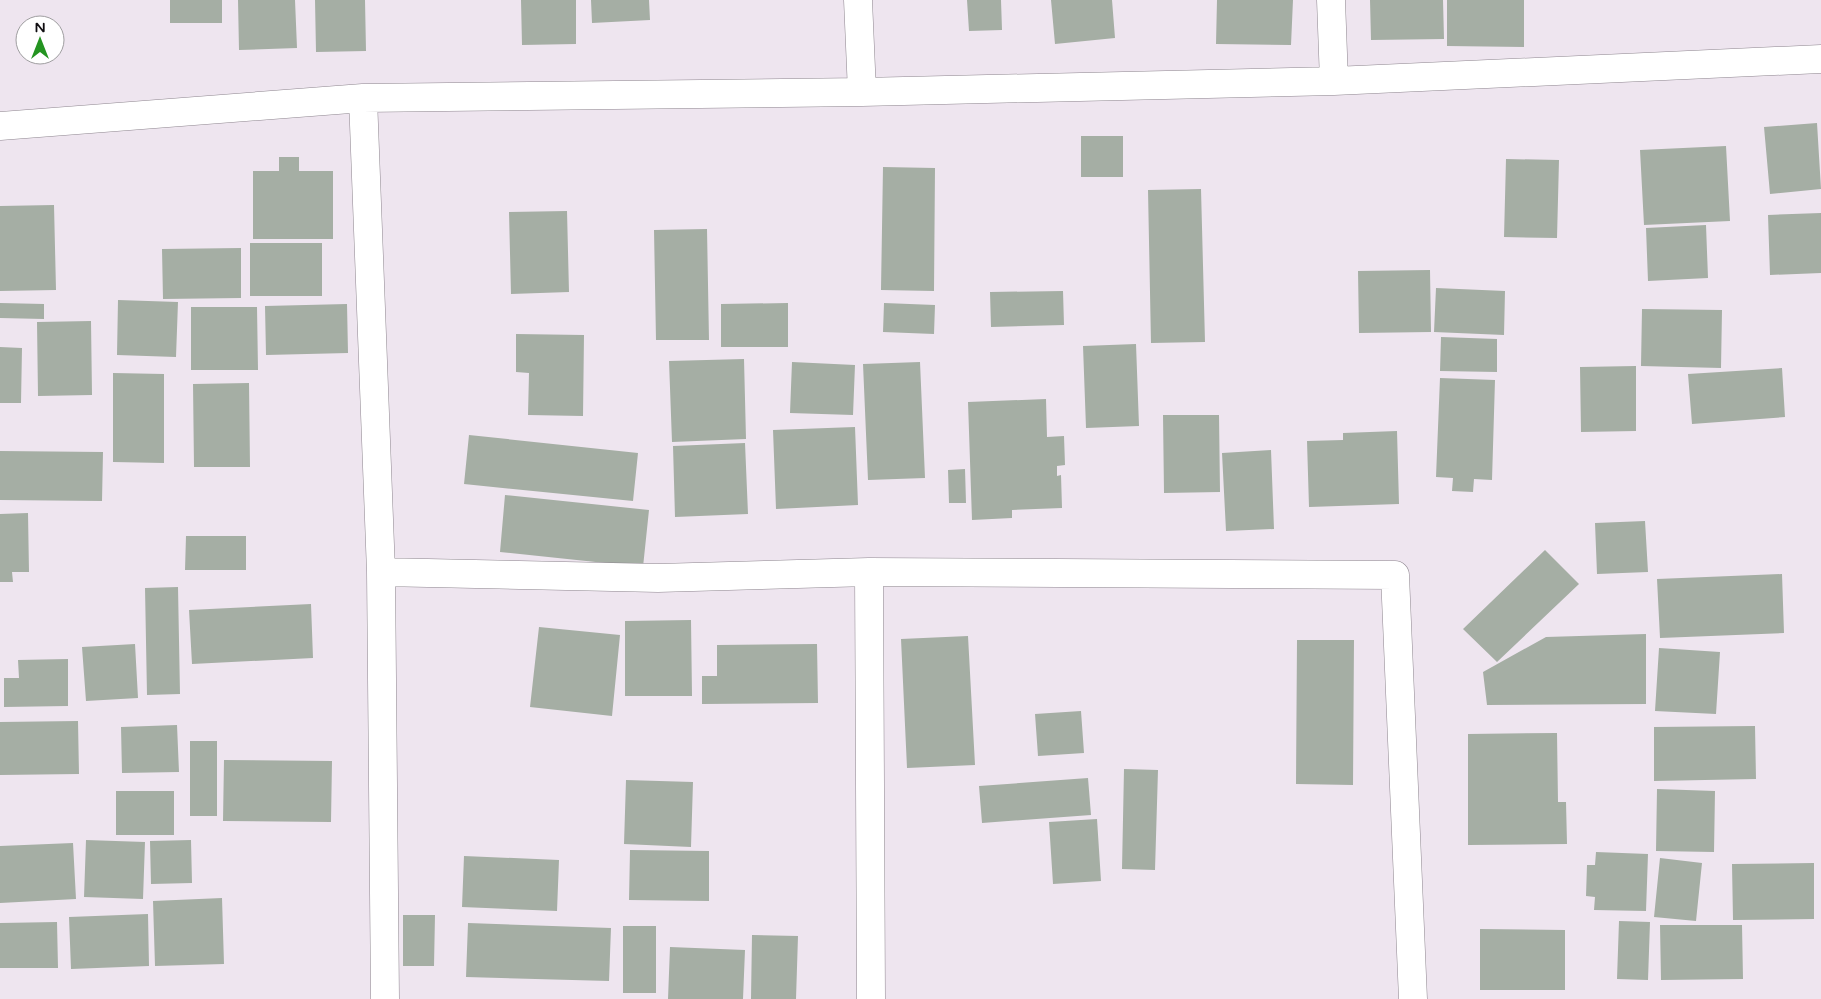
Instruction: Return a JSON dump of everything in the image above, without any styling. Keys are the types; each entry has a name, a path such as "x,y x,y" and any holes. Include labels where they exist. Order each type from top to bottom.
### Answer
{"street":[{"path":"858,0 862,92"},
{"path":"1331,0 1334,81"},
{"path":"0,126 363,98 862,92 1334,81 1821,59"},
{"path":"363,98 381,572 385,999"},
{"path":"381,572 658,578 869,572 1395,575 1413,999"},
{"path":"869,572 871,999"}],"building":[{"path":"170,0 222,0 222,23 170,23"},
{"path":"238,0 295,0 297,48 239,50"},
{"path":"315,0 365,0 366,51 316,52"},
{"path":"521,0 576,0 576,44 522,45"},
{"path":"591,0 649,0 650,20 592,23"},
{"path":"967,0 1001,0 1002,30 969,31"},
{"path":"1051,0 1112,0 1115,38 1055,44"},
{"path":"1217,0 1293,0 1291,45 1216,44"},
{"path":"1370,0 1443,0 1444,39 1371,40"},
{"path":"1447,0 1524,0 1524,47 1447,46"},
{"path":"1817,123 1821,189 1770,194 1764,127"},
{"path":"1081,136 1123,136 1123,177 1081,177"},
{"path":"1726,146 1730,221 1644,225 1640,150"},
{"path":"279,157 299,157 299,171 333,171 333,239 253,239 253,171 279,171"},
{"path":"1506,159 1559,160 1557,238 1504,237"},
{"path":"883,167 935,168 934,291 881,290"},
{"path":"1201,189 1205,342 1151,343 1148,190"},
{"path":"54,205 56,290 0,291 0,206"},
{"path":"567,211 569,292 511,294 509,212"},
{"path":"1821,213 1821,273 1770,275 1768,215"},
{"path":"1706,225 1708,278 1648,281 1646,228"},
{"path":"707,229 709,340 656,340 654,230"},
{"path":"250,243 322,243 322,296 250,296"},
{"path":"241,248 241,298 163,299 162,249"},
{"path":"1430,270 1431,332 1359,333 1358,271"},
{"path":"1436,288 1505,291 1504,335 1434,332"},
{"path":"1063,291 1064,325 991,327 990,292"},
{"path":"118,300 178,302 176,357 117,355"},
{"path":"0,303 44,304 44,319 0,318"},
{"path":"788,303 788,347 721,347 721,304"},
{"path":"884,303 935,305 934,334 883,332"},
{"path":"347,304 348,353 266,355 265,306"},
{"path":"191,307 257,307 258,370 191,370"},
{"path":"1642,309 1722,310 1721,368 1641,366"},
{"path":"91,321 92,395 38,396 37,322"},
{"path":"516,334 584,335 583,416 528,415 529,373 516,372"},
{"path":"1441,337 1497,339 1497,372 1440,371"},
{"path":"1136,344 1139,426 1086,428 1083,346"},
{"path":"0,347 22,348 21,403 0,403"},
{"path":"744,359 746,439 672,442 669,361"},
{"path":"792,362 855,365 853,415 790,413"},
{"path":"920,362 925,478 868,480 863,364"},
{"path":"1636,366 1636,431 1581,432 1580,367"},
{"path":"1782,368 1785,417 1692,424 1688,374"},
{"path":"113,373 164,374 164,463 113,462"},
{"path":"1440,378 1495,380 1492,480 1474,479 1473,492 1452,491 1453,478 1436,477"},
{"path":"249,383 250,467 194,467 193,384"},
{"path":"1046,399 1047,437 1064,436 1065,465 1057,466 1057,476 1061,475 1062,508 1012,510 1012,518 972,520 968,402"},
{"path":"1163,415 1219,415 1220,492 1164,493"},
{"path":"855,427 858,505 776,509 773,430"},
{"path":"1397,431 1399,504 1309,507 1307,441 1343,440 1343,433"},
{"path":"469,435 638,453 633,501 464,484"},
{"path":"745,443 748,514 675,517 673,446"},
{"path":"1271,450 1274,529 1226,531 1222,453"},
{"path":"0,451 103,452 102,501 0,500"},
{"path":"965,469 966,503 949,503 948,470"},
{"path":"505,495 649,510 643,567 500,552"},
{"path":"28,513 29,572 12,572 13,582 0,582 0,514"},
{"path":"1645,521 1648,572 1597,574 1595,523"},
{"path":"186,536 246,536 246,570 185,570"},
{"path":"1545,550 1579,584 1497,662 1463,629"},
{"path":"1782,574 1784,633 1660,638 1657,579"},
{"path":"178,587 180,694 147,695 145,588"},
{"path":"311,604 313,658 192,664 189,610"},
{"path":"691,620 692,696 625,696 625,621"},
{"path":"539,627 620,635 612,716 530,707"},
{"path":"1646,634 1646,704 1487,705 1483,672 1546,637"},
{"path":"968,636 975,765 907,768 901,639"},
{"path":"1297,640 1354,640 1353,785 1296,784"},
{"path":"135,644 138,698 86,701 82,647"},
{"path":"817,644 818,703 702,704 702,676 717,676 717,645"},
{"path":"1659,648 1720,652 1716,714 1655,711"},
{"path":"68,659 68,706 4,707 4,678 19,678 18,660"},
{"path":"1081,711 1084,753 1038,756 1035,714"},
{"path":"78,721 79,774 0,775 0,722"},
{"path":"177,725 179,772 122,773 121,727"},
{"path":"1755,726 1756,779 1654,781 1654,727"},
{"path":"1557,733 1558,802 1566,802 1567,844 1468,845 1468,734"},
{"path":"190,741 217,741 217,816 190,816"},
{"path":"224,760 332,761 331,822 223,821"},
{"path":"1124,769 1158,770 1155,870 1122,869"},
{"path":"1088,778 1091,815 982,823 979,786"},
{"path":"626,780 693,782 691,847 624,844"},
{"path":"1657,789 1715,791 1714,852 1656,851"},
{"path":"116,791 174,791 174,835 116,835"},
{"path":"1097,819 1101,881 1053,884 1049,822"},
{"path":"86,840 145,842 143,899 84,897"},
{"path":"191,840 192,883 151,884 150,841"},
{"path":"73,843 76,899 0,903 0,846"},
{"path":"630,850 709,851 709,901 629,900"},
{"path":"1596,852 1648,854 1646,911 1594,910 1595,897 1586,896 1587,865 1595,865"},
{"path":"464,856 559,860 557,911 462,907"},
{"path":"1660,858 1702,863 1696,921 1654,917"},
{"path":"1814,863 1814,919 1733,920 1732,864"},
{"path":"222,898 224,964 155,966 153,901"},
{"path":"148,914 149,966 71,969 69,917"},
{"path":"403,915 435,915 434,966 403,966"},
{"path":"1619,921 1650,922 1648,980 1617,979"},
{"path":"57,922 58,968 0,968 0,923"},
{"path":"468,923 611,928 609,981 466,977"},
{"path":"1660,925 1742,925 1743,979 1661,980"},
{"path":"623,926 656,926 656,993 623,993"},
{"path":"1480,929 1565,930 1565,990 1480,990"},
{"path":"752,935 798,936 796,999 751,999"},
{"path":"670,947 745,950 743,999 668,999"}]}
